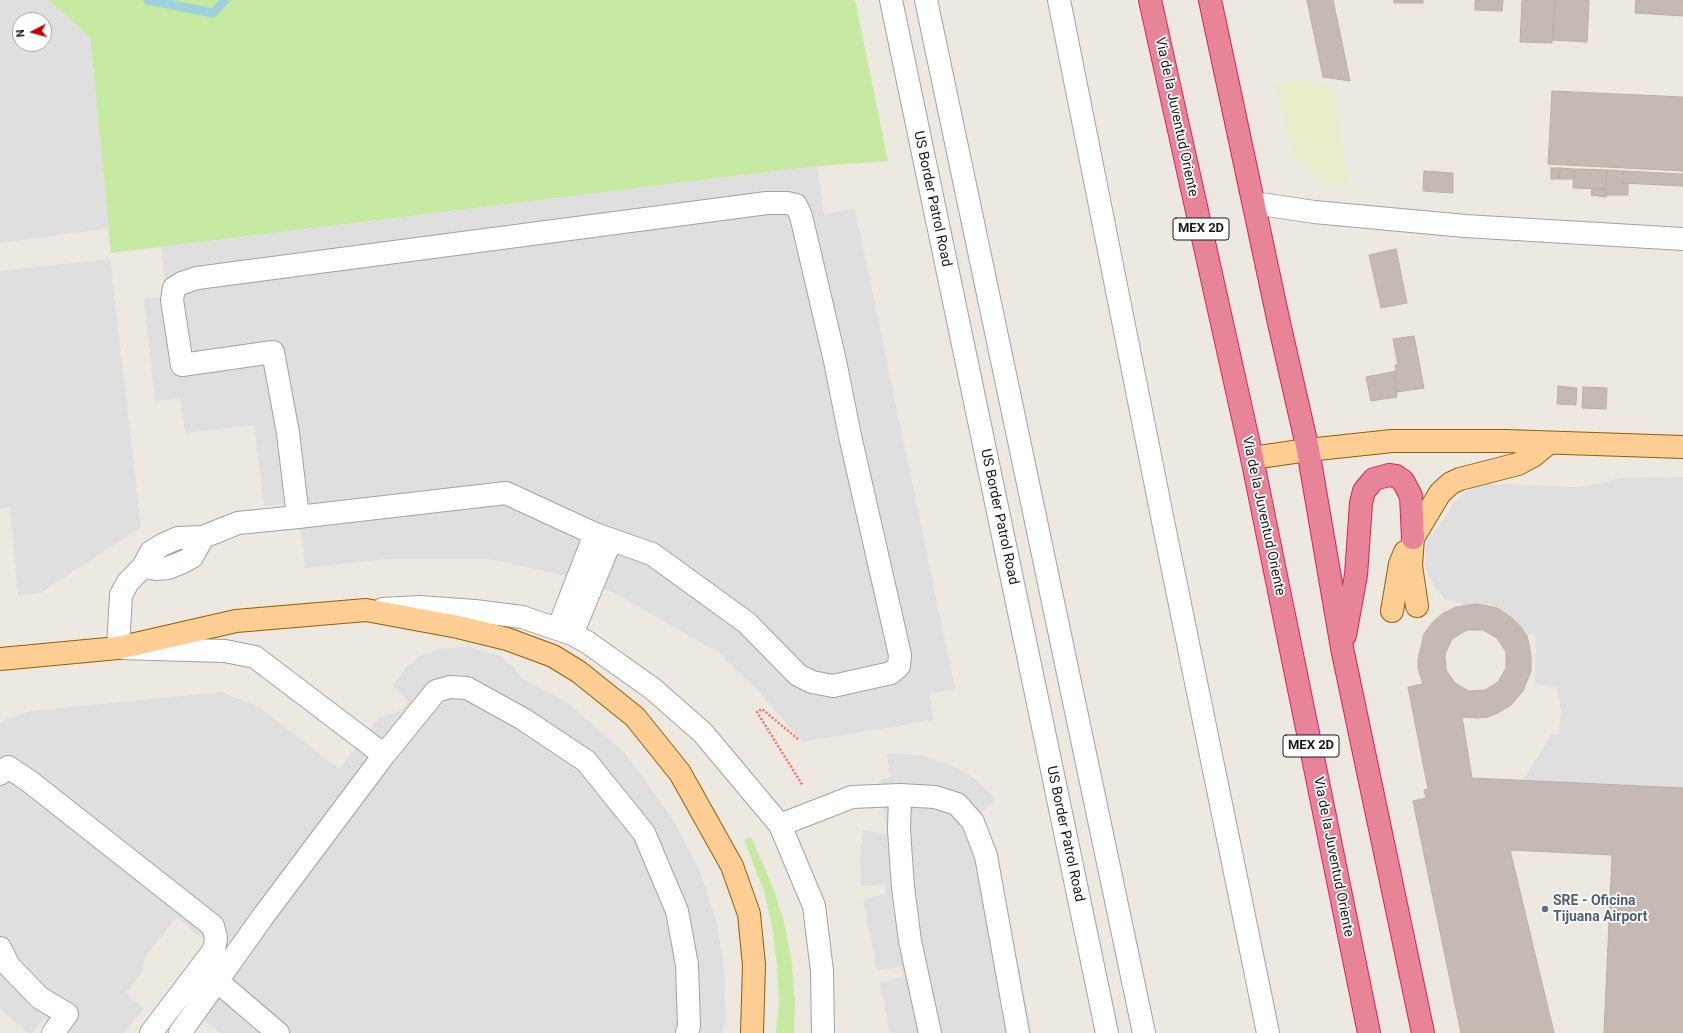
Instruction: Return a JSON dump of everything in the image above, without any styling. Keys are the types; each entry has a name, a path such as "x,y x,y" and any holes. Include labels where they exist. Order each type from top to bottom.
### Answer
{"highway":[{"name":"Via de la Juventud Oriente","path":"1150,0 1252,458 1369,1033"},
{"name":"MEX 2D","path":"1210,0 1279,323 1308,450 1342,648 1423,1033"},
{"path":"1342,648 1356,575 1361,503 1364,491 1374,479 1389,475 1396,476 1403,481 1411,496 1413,538"}],"main road":[{"path":"1252,458 1308,450 1392,442 1506,441 1683,447"},
{"path":"1413,538 1411,566 1404,609 1398,575 1405,552 1413,538 1440,493 1460,479 1518,464 1533,456 1549,443"},
{"path":"0,659 118,648 236,621 366,610 458,627 507,639 553,656 579,672 635,716 680,773 732,866 749,914 754,965 752,1033"}],"street":[{"name":"US Border Patrol Road","path":"891,0 1107,1033"},
{"path":"926,0 1144,1033"},
{"path":"1059,0 1268,1033"},
{"path":"298,518 288,433 273,352 182,365 172,300 174,288 182,283 205,277 767,203 787,203 796,206 802,223 835,361 850,436 900,655 899,666 891,673 833,686 812,682 798,675 747,623 652,554 603,537 506,493 298,518 238,523 203,537 192,557 183,562 168,568 156,569 143,567 128,582 121,595 118,648 225,651 255,657 384,755"},
{"path":"1254,203 1314,212 1457,226 1683,239"},
{"path":"565,632 603,537"},
{"path":"366,610 419,607 475,610 522,617 565,632 587,642 653,689 703,733 780,825 814,906 822,971 823,1033"},
{"path":"180,1033 384,755 436,690 450,687 467,688 523,719 586,761 644,833 677,911 687,965 689,1026 687,1033"},
{"path":"0,774 8,767 29,781 213,926 216,938 214,950 151,1033"},
{"path":"780,825 852,797 900,795 935,797 957,804 973,822 986,856 1018,1033"},
{"path":"900,795 899,830 903,887 910,941 930,1033"},
{"path":"0,948 8,966 40,998 66,1014 53,1033"},
{"path":"217,981 278,1033"}],"path":[{"path":"798,739 762,708 757,712 803,786"}],"green space":[{"path":"48,0 855,0 888,161 817,166 111,253 90,37"},
{"path":"1289,81 1309,81 1333,89 1349,187 1317,179 1309,167 1294,156 1275,86"},
{"path":"751,837 773,887 784,922 792,963 795,1005 794,1033 776,1033 779,1005 777,965 772,926 764,891 744,840"}],"shaded area":[{"path":"0,0 48,0 90,37 109,228 0,243"},
{"path":"817,166 824,214 855,209 955,689 930,693 933,720 803,742 760,693 718,652 614,593 559,574 490,559 387,559 305,568 302,535 285,503 264,506 254,425 185,433 180,398 155,401 144,299 167,296 161,247"},
{"path":"110,259 141,527 40,593 18,595 10,507 0,508 0,271"},
{"path":"1683,477 1683,794 1519,786 1552,734 1559,734 1561,712 1557,687 1535,684 1536,634 1516,633 1474,608 1445,599 1430,579 1425,565 1426,543 1445,518 1454,502 1475,485 1488,484 1578,487 1600,484 1619,478"},
{"path":"468,647 500,656 515,669 521,678 568,703 625,753 673,820 699,869 718,928 724,969 725,1020 723,1033 220,1033 170,993 206,947 206,941 177,917 144,958 142,972 126,993 144,1009 123,1033 63,1033 44,1018 32,1033 28,1033 0,1009 0,724 7,719 31,711 221,692 259,707 339,769 379,718 400,711 406,705 407,699 392,686 405,669 420,656 438,649"},
{"path":"887,753 923,756 955,767 978,781 996,800 977,815 997,859 1032,1033 890,1033 880,982 903,977 902,967 877,970 863,900 886,894 885,884 861,886 860,858 863,830 887,834 880,780 890,778"}],"building":[{"path":"1307,0 1333,0 1350,81 1323,77"},
{"path":"1394,0 1423,0 1423,3 1394,3"},
{"path":"1475,0 1503,0 1502,11 1475,10"},
{"path":"1522,0 1555,0 1552,43 1520,42"},
{"path":"1555,0 1589,0 1587,42 1553,40"},
{"path":"1636,0 1683,0 1683,16 1635,13"},
{"path":"1552,91 1683,97 1683,171 1548,164"},
{"path":"1551,168 1560,168 1559,179 1551,179"},
{"path":"1560,168 1574,169 1574,179 1559,179"},
{"path":"1574,169 1607,170 1606,189 1573,188"},
{"path":"1607,170 1623,171 1622,183 1628,183 1628,195 1606,195"},
{"path":"1424,171 1453,173 1453,193 1423,191"},
{"path":"1623,171 1683,174 1683,186 1622,183"},
{"path":"1592,189 1606,189 1606,197 1591,195"},
{"path":"1396,249 1407,303 1381,308 1369,255"},
{"path":"1414,336 1424,388 1397,392 1394,375 1397,375 1395,365 1398,365 1393,339"},
{"path":"1396,371 1397,375 1394,375 1397,397 1371,401 1366,377"},
{"path":"1558,386 1577,388 1576,405 1557,404"},
{"path":"1583,387 1607,388 1606,409 1582,408"},
{"path":"1476,604 1497,608 1512,618 1520,626 1527,636 1531,654 1531,671 1523,691 1511,705 1488,717 1462,717 1472,778 1683,788 1683,1033 1604,1033 1612,855 1510,850 1554,1033 1461,1033 1413,801 1426,798 1424,790 1428,789 1408,687 1423,684 1418,669 1418,659 1424,634 1432,623 1442,614 1456,607","holes":["1467,630 1483,630 1497,638 1506,652 1506,668 1498,682 1485,690 1469,691 1455,683 1446,670 1445,654 1452,639"]}],"waterway":[{"path":"148,0 213,13 225,0"}],"place":[{"name":"SRE - Oficina Tijuana Airport","path":"1545,909"}]}
